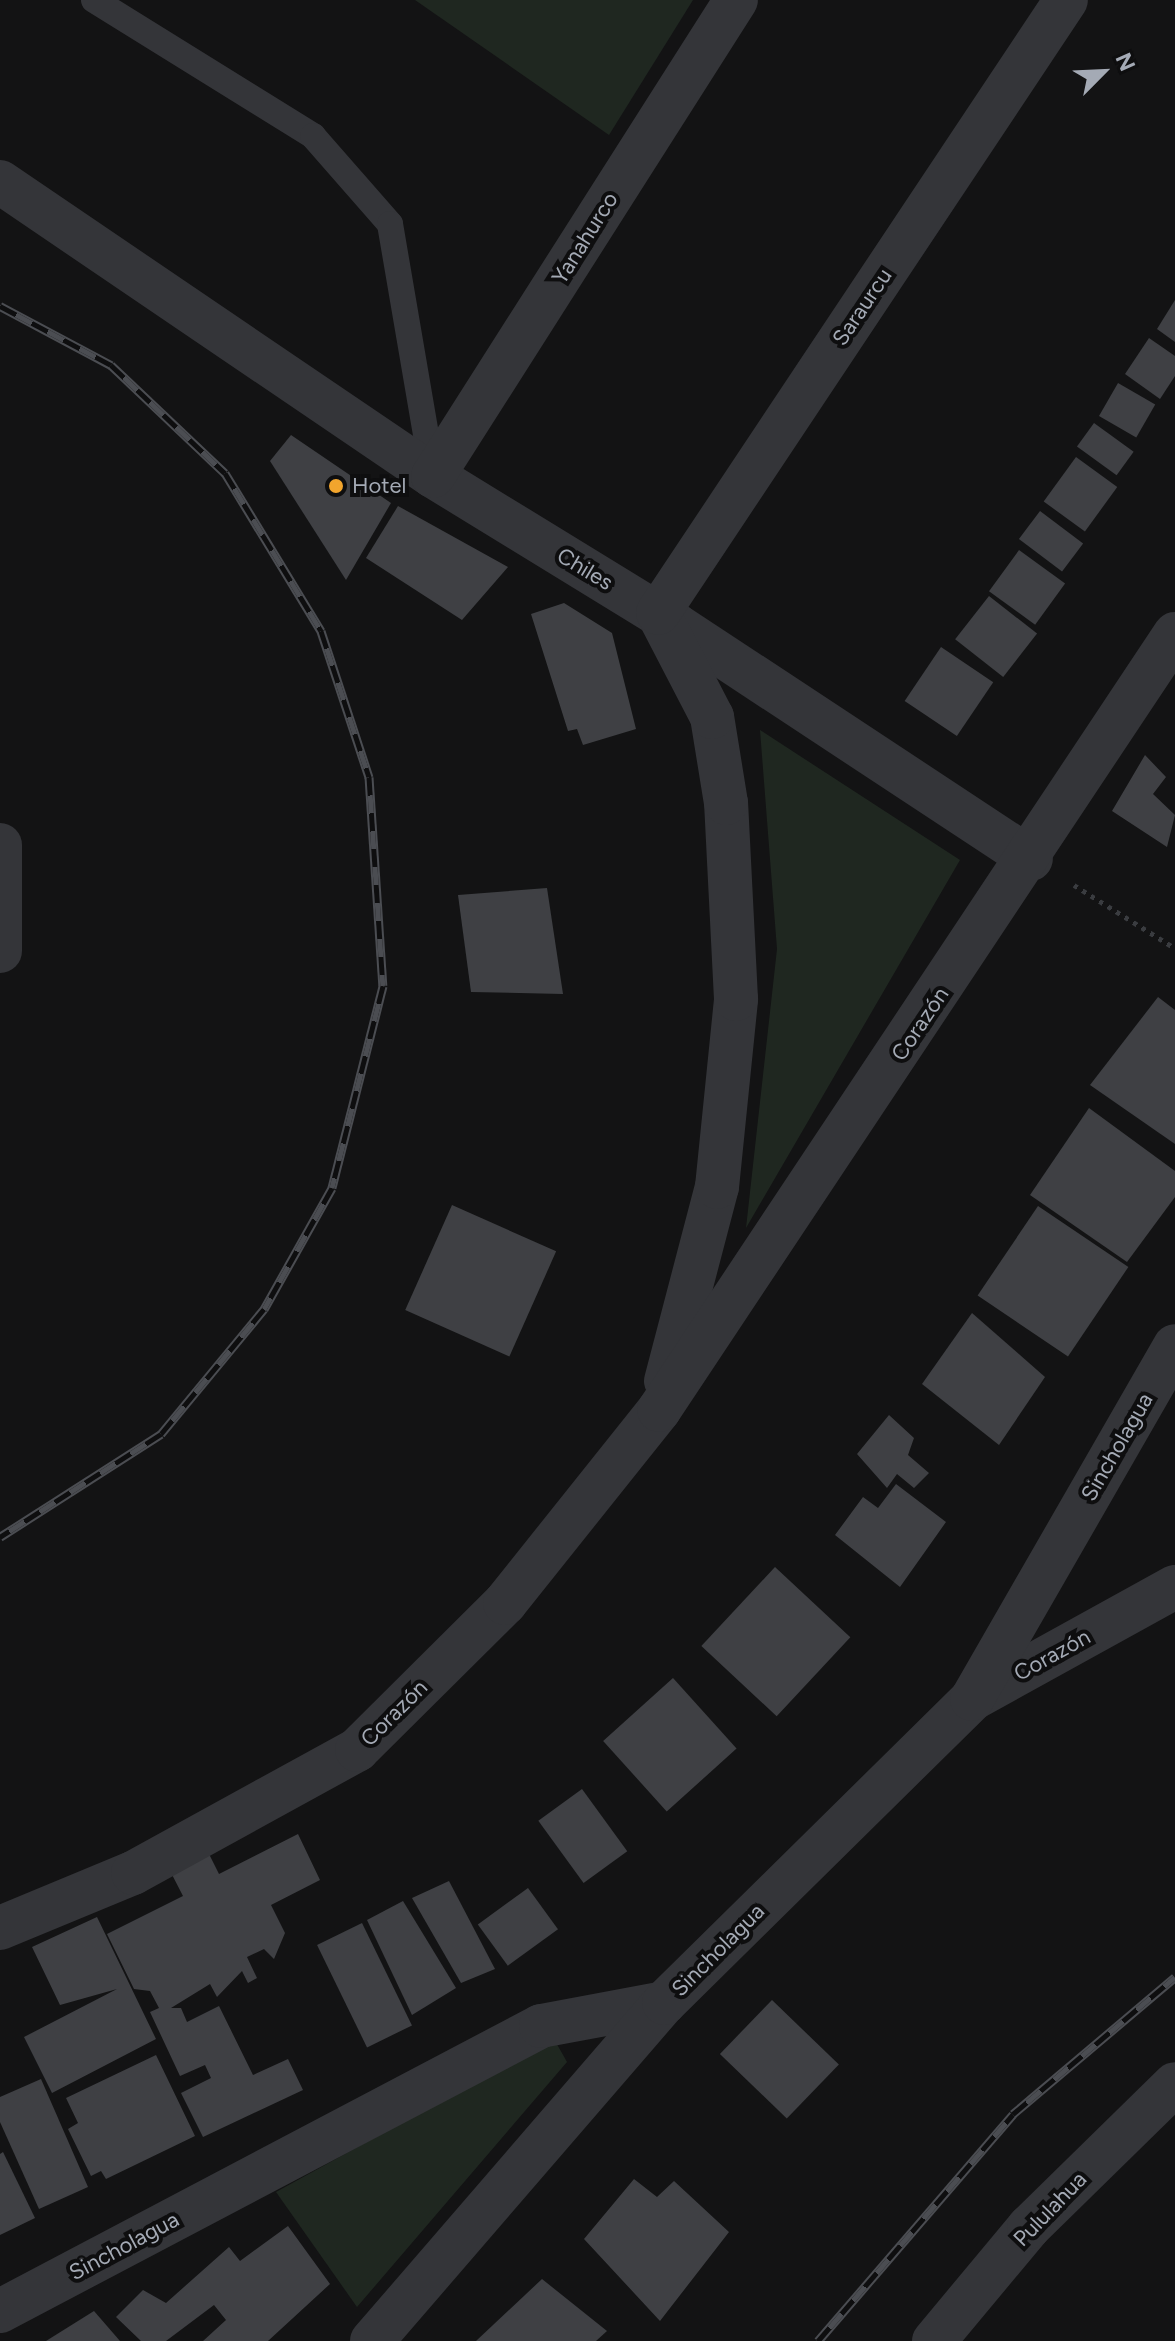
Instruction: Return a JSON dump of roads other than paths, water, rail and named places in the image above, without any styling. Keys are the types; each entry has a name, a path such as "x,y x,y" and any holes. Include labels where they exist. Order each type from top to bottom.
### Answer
{"street":[{"name":"Yanahurco","path":"433,476 736,0"},
{"name":"Saraurcu","path":"658,613 1066,0"},
{"name":"Chiles","path":"0,182 433,476 658,613 1031,859"},
{"name":"Corazón","path":"658,613 712,717 726,803 736,999 717,1187 659,1410"},
{"name":"Corazón","path":"0,1928 133,1873 357,1750 505,1603 659,1410 1031,859 1175,634"},
{"path":"0,845 0,951"},
{"name":"Sincholagua","path":"0,2311 541,2026 664,2003 972,1699 1175,1346"},
{"name":"Corazón","path":"972,1699 1175,1587"},
{"path":"372,2341 664,2003"},
{"name":"Pululahua","path":"934,2341 1029,2227 1175,2084"}],"lane":[{"path":"94,0 313,136 390,224 433,476"}],"railway":[{"path":"0,306 111,365 225,473 321,631 369,777 383,986 332,1188 264,1309 161,1434 0,1537"},
{"path":"818,2341 1013,2114 1175,1977"}],"place":[{"name":"Hotel","path":"336,486"}]}
